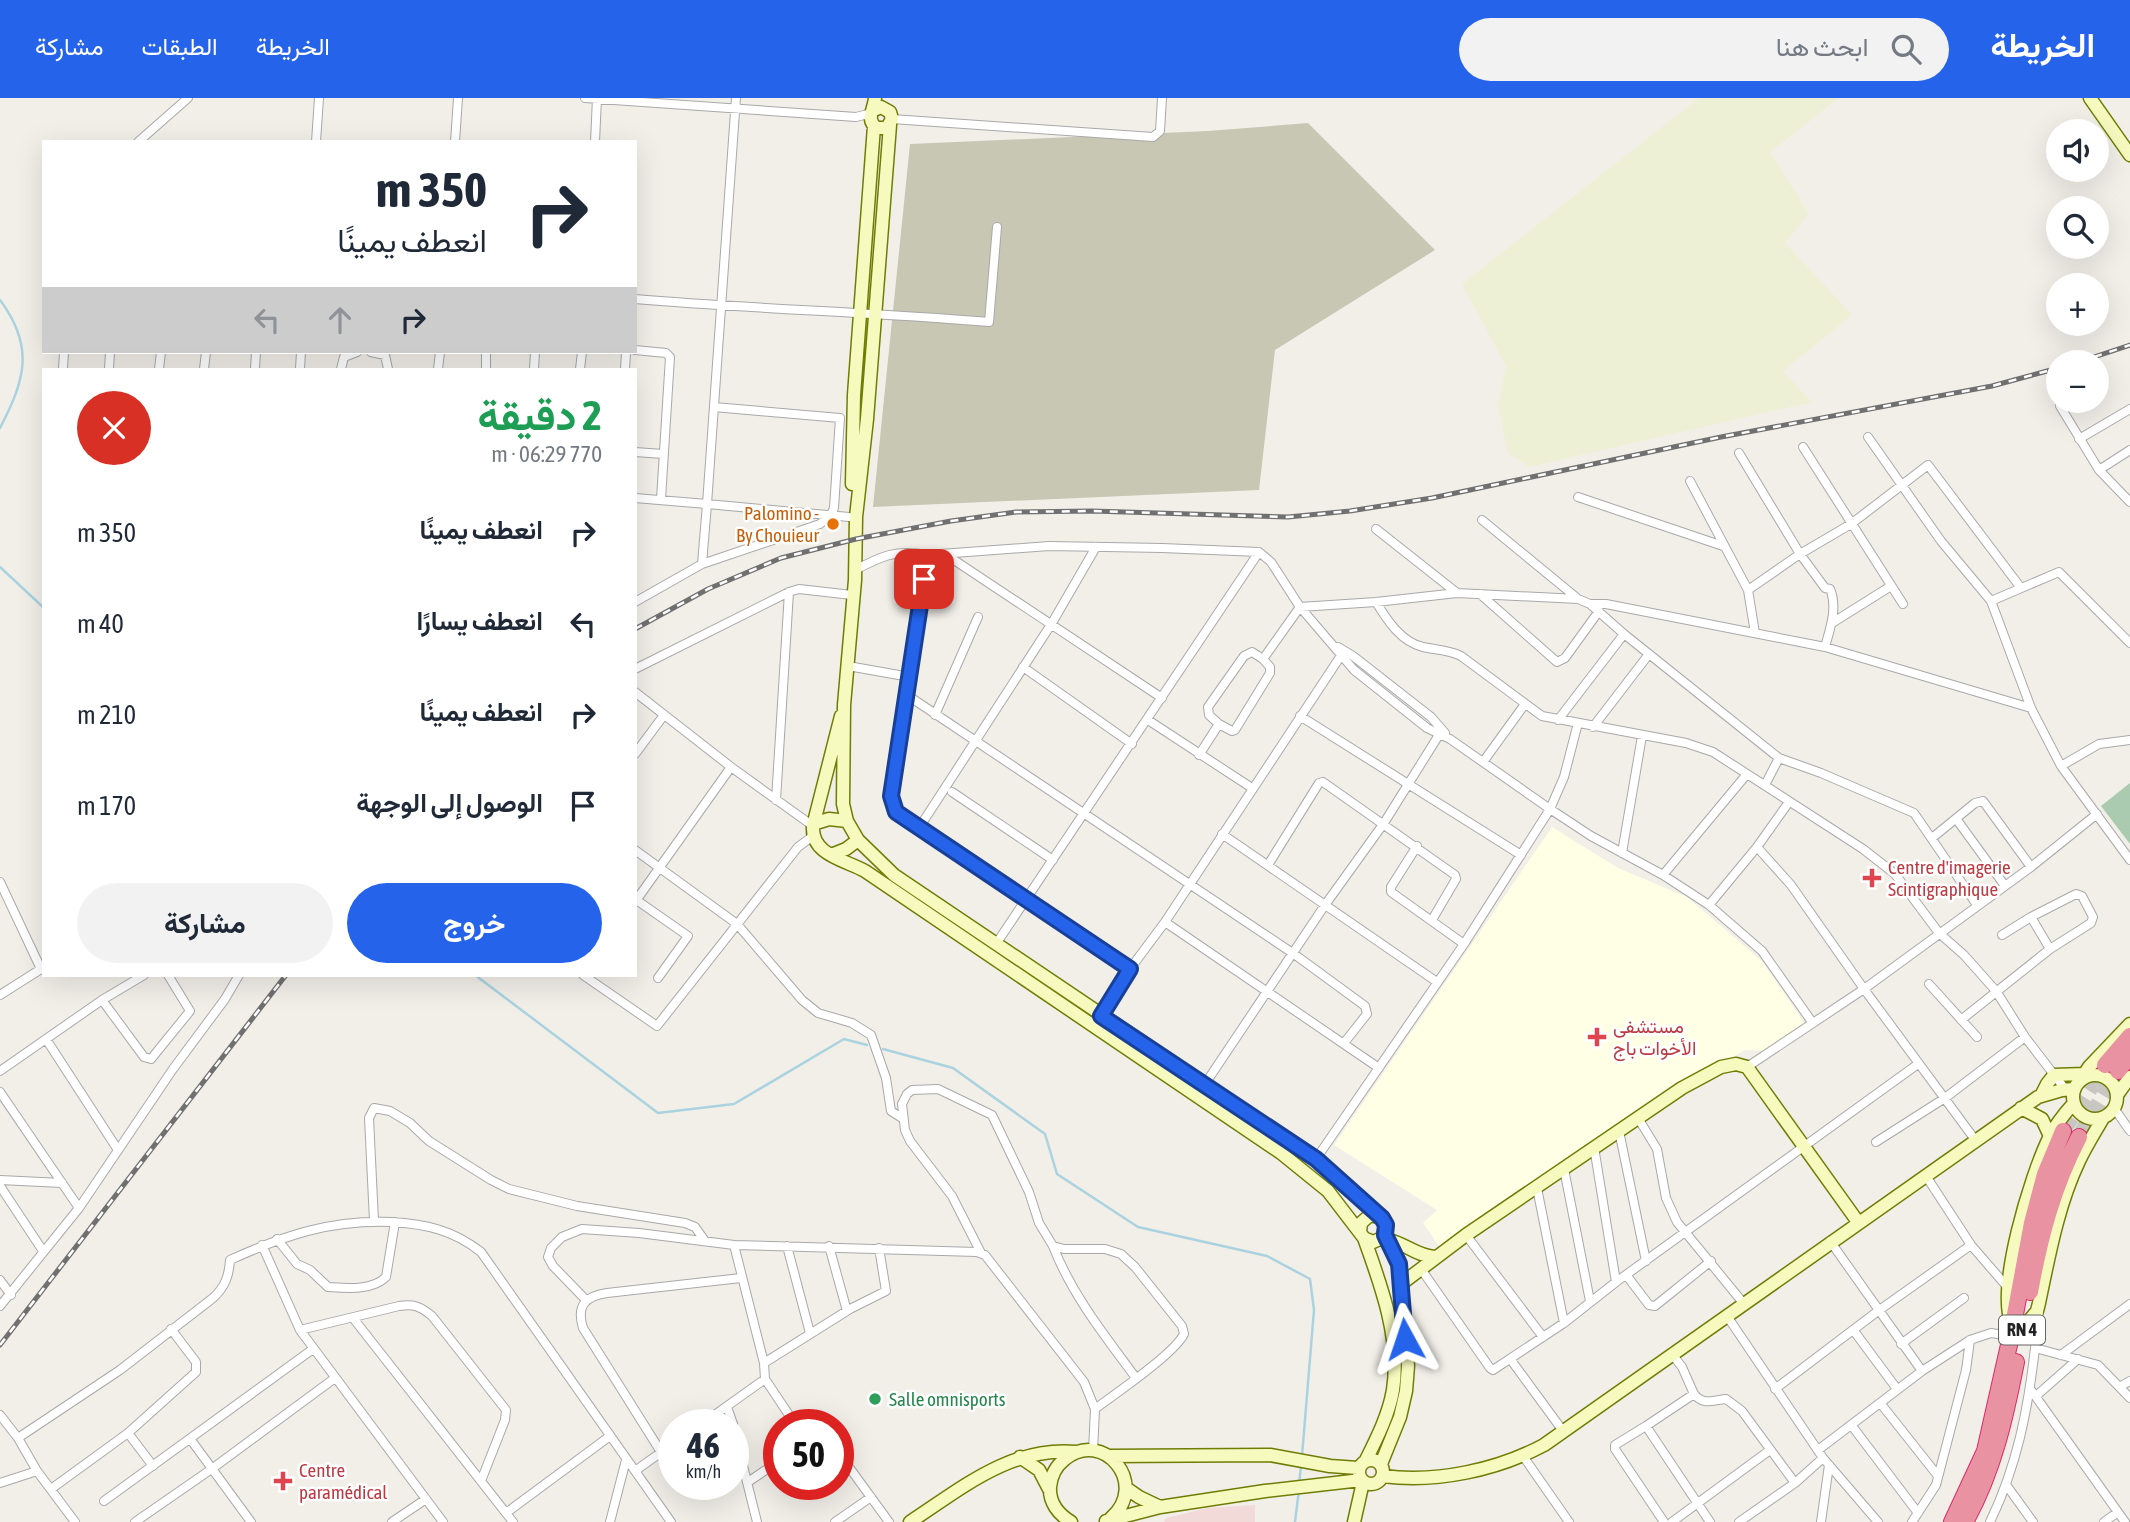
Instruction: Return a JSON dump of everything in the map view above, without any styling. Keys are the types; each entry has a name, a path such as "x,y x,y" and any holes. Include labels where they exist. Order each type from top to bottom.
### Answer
{"highway":[{"path":"2117,1071 2130,1035"},
{"path":"2117,1071 2130,1055"},
{"name":"RN 4","path":"1965,1522 1987,1474 2000,1436 2032,1223 2045,1174 2064,1134"},
{"name":"RN 4","path":"1952,1522 1985,1451 2015,1331"}],"main road":[{"path":"852,595 847,571 849,517 874,313 892,98"},
{"path":"2090,98 2130,155"},
{"path":"873,114 884,108 891,120"},
{"path":"873,114 880,129 891,120"},
{"path":"873,114 860,312 861,419 855,570 844,705 844,804 847,821 858,840 894,875 1101,1016 1312,1176 1328,1191 1362,1235 1378,1241 1387,1237 1423,1256 1435,1257"},
{"path":"844,705 813,829 817,845 831,855 865,871 1201,1091 1316,1159 1386,1225 1387,1237 1399,1264 1408,1366 1406,1391 1399,1417 1375,1484 1362,1472 1270,1455 1108,1456 1093,1451 1055,1450 1020,1457 987,1473 910,1522"},
{"path":"813,829 829,819 847,821"},
{"path":"831,855 858,840"},
{"path":"2064,1134 2058,1122 2075,1089 2130,1024"},
{"path":"1401,1284 1466,1235 1682,1088 1721,1067 1736,1064 1747,1067 1858,1222"},
{"path":"2064,1134 2034,1175 2015,1248 2007,1306 2015,1331 2037,1311 2068,1187 2079,1159 2103,1118 2114,1108 2117,1071"},
{"path":"2040,1096 2054,1075 2075,1089"},
{"path":"1105,1522 1160,1507 1265,1491 1342,1483 1362,1472 1374,1460 1382,1470 1402,1478 1474,1471 1522,1456 1563,1431 2040,1096 2075,1089 2092,1075 2106,1078 2115,1088 2117,1095"},
{"path":"2075,1089 2077,1111 2084,1117 2103,1118"},
{"path":"2021,1108 2064,1134"},
{"path":"1354,1522 1362,1472 1384,1422 1393,1389 1394,1353 1388,1310 1360,1223 1366,1216 1379,1216"},
{"path":"1050,1492 1052,1475 1056,1468 1076,1452"},
{"path":"1105,1522 1113,1517 1123,1504 1126,1488 1119,1466 1108,1456"},
{"path":"1020,1457 1039,1470 1055,1507 1068,1521"},
{"path":"1126,1488 1160,1507"}],"street":[{"path":"140,140 188,98"},
{"path":"316,140 319,98"},
{"path":"455,140 458,98"},
{"path":"585,98 856,117 873,114"},
{"path":"594,140 597,98"},
{"path":"702,564 737,98"},
{"path":"891,120 1153,137 1160,131 1162,98"},
{"path":"637,299 989,322 998,226"},
{"path":"637,350 666,353 670,357 661,499"},
{"path":"341,368 344,357 351,354"},
{"path":"380,354 385,355 388,368"},
{"path":"714,407 861,419"},
{"path":"2079,439 2130,409"},
{"path":"2064,413 2099,470 2130,502"},
{"path":"637,602 702,564 820,524 831,515 834,508 840,418"},
{"path":"1868,437 1941,541 1991,601 2032,708 2061,766 2130,860"},
{"path":"1803,447 1903,604"},
{"path":"2099,470 2130,450"},
{"path":"637,452 663,454"},
{"path":"1739,453 1800,554 1825,588 1830,589 1833,598 1832,623 1825,647"},
{"path":"1748,590 1800,554 1852,524 1901,483 1928,465 2021,588"},
{"path":"1690,481 1748,590 1755,633"},
{"path":"1578,496 1723,546"},
{"path":"637,498 849,517"},
{"path":"1482,520 1578,599 1599,611 1779,758 1909,810 1932,838 1977,905"},
{"path":"1376,529 1457,593"},
{"path":"855,570 890,554 945,554 1012,547 1259,552 1271,562 1300,607 1343,653 1354,670 1427,728 1441,732 1550,809 1709,905 1762,951 1812,1022"},
{"path":"919,828 1052,623 1096,547"},
{"path":"996,944 1259,552"},
{"path":"945,554 1162,698"},
{"path":"927,555 891,796 896,812 1130,969"},
{"path":"1991,601 2061,573 2130,643"},
{"path":"1832,623 1891,586"},
{"path":"637,668 789,592 799,589 852,595"},
{"path":"776,800 789,592"},
{"path":"1300,607 1376,603 1457,593 1578,599"},
{"path":"1480,594 1557,662 1565,659 1599,611"},
{"path":"1376,603 1391,625 1412,643 1461,656 1542,716 1703,748 1765,785 1884,864 1906,887 1939,933 1964,955 1996,991 2025,1037 2054,1075 2075,1089"},
{"path":"1590,604 1606,604 1825,647 2032,708"},
{"path":"1263,659 1300,607"},
{"path":"935,715 978,617"},
{"path":"1558,720 1624,634"},
{"path":"1254,652 1263,659 1270,673 1235,730 1219,724 1207,711 1247,653 1254,652"},
{"path":"1101,1016 1343,653"},
{"path":"1593,727 1649,654"},
{"path":"848,666 910,677"},
{"path":"1023,667 1132,744"},
{"path":"586,977 657,1026 813,829 637,694"},
{"path":"908,695 1294,954 1366,1008 1367,1014 1344,1043"},
{"path":"1483,762 1525,705"},
{"path":"637,751 664,715"},
{"path":"1300,716 1521,855"},
{"path":"1148,720 1252,788"},
{"path":"1316,1159 1464,944 1550,809 1564,777 1578,723"},
{"path":"1199,755 1219,724"},
{"path":"1201,1091 1384,822 1441,732"},
{"path":"1622,853 1642,736"},
{"path":"2061,766 2099,744 2130,740"},
{"path":"1765,785 1779,758"},
{"path":"637,899 731,767"},
{"path":"1663,875 1747,774"},
{"path":"1268,865 1321,782 1384,822 1456,877 1432,920"},
{"path":"952,792 1053,860"},
{"path":"1932,838 1975,803 1983,801 2031,867"},
{"path":"1709,905 1757,847 1789,802"},
{"path":"1747,1067 1864,989 2031,867 2097,814"},
{"path":"1957,820 2005,886"},
{"path":"1222,834 1437,982"},
{"path":"1417,846 1390,891 1464,944"},
{"path":"1757,847 1791,885 1976,1141"},
{"path":"637,851 737,924 802,1000 818,1013 852,1023 871,1035 886,1078 891,1111 902,1118"},
{"path":"0,882 41,969 0,995"},
{"path":"1961,1020 2050,949 2092,922 2092,915 2082,896 2072,895 2031,916 2002,935"},
{"path":"637,901 688,936 658,978"},
{"path":"2031,916 2050,949"},
{"path":"1164,922 1379,1068"},
{"path":"0,1071 102,1000 141,977"},
{"path":"102,1000 144,1057 151,1059 190,1011 169,977"},
{"path":"0,1306 79,1208 238,977"},
{"path":"1929,984 1976,1037"},
{"path":"1876,1142 1945,1098 2025,1037"},
{"path":"46,1039 118,1150"},
{"path":"1421,1269 1493,1370 1564,1322 1918,1064"},
{"path":"1093,1451 1095,1409 1084,1382 992,1261 981,1253 952,1196 910,1141 902,1118 904,1098 912,1090 937,1089 992,1115 1029,1192 1039,1223 1053,1246 1067,1279 1136,1378"},
{"path":"0,1092 79,1208"},
{"path":"374,1222 369,1118 374,1108 390,1111 410,1123 429,1142 509,1189 577,1206 680,1221 695,1227 705,1241"},
{"path":"2114,1108 2130,1130"},
{"path":"1638,1118 1657,1149 1664,1191 1673,1215 1744,1304"},
{"path":"1619,1131 1646,1261"},
{"path":"1594,1147 1616,1282"},
{"path":"1564,1169 1590,1301"},
{"path":"1926,1175 1970,1245 2009,1289"},
{"path":"0,1180 62,1183"},
{"path":"0,1186 43,1251"},
{"path":"1537,1188 1564,1322"},
{"path":"277,1239 297,1264 310,1270 328,1287 367,1286 386,1277 396,1222"},
{"path":"18,1438 120,1370 218,1294 229,1272 230,1260 277,1239 324,1226 411,1222 435,1226 468,1241 481,1252 671,1522"},
{"path":"586,1300 552,1266 548,1257 551,1248 571,1232 582,1229 734,1245 981,1253"},
{"path":"1466,1235 1543,1337"},
{"path":"1830,1241 1922,1371"},
{"path":"261,1245 300,1330 443,1522"},
{"path":"734,1245 764,1363 765,1379 785,1409"},
{"path":"786,1245 810,1333"},
{"path":"1776,1389 1970,1245"},
{"path":"829,1246 847,1311"},
{"path":"1053,1246 1064,1249 1105,1249 1121,1254 1135,1267 1181,1326 1184,1334 1136,1378 1095,1409"},
{"path":"764,1363 847,1311 886,1291 879,1248"},
{"path":"1627,1276 1649,1305 1654,1306 1711,1261"},
{"path":"658,1447 583,1328 581,1316 586,1300 607,1293 741,1278"},
{"path":"0,1280 11,1295"},
{"path":"1901,1344 1964,1298"},
{"path":"1990,1522 2007,1486 2033,1393 2039,1303"},
{"path":"300,1330 409,1304 422,1307 501,1402 507,1414 481,1480"},
{"path":"2061,1355 2130,1304"},
{"path":"1727,1316 1823,1457 1878,1522"},
{"path":"354,1318 513,1522"},
{"path":"51,1489 128,1433 196,1373 196,1362 171,1329"},
{"path":"1854,1331 1897,1389"},
{"path":"1739,1522 1795,1483 1852,1426 1922,1371 1970,1340 2015,1331"},
{"path":"1912,1522 1933,1491 1938,1476 1966,1370 1970,1340"},
{"path":"2035,1348 2098,1366 2121,1386 2130,1398"},
{"path":"104,1501 313,1349"},
{"path":"1672,1354 1701,1402 1722,1399 1730,1401 1742,1411 1795,1483"},
{"path":"2033,1393 2078,1359"},
{"path":"1511,1360 1563,1431"},
{"path":"135,1522 335,1378"},
{"path":"724,1409 765,1379"},
{"path":"2121,1386 2130,1381"},
{"path":"2033,1393 2125,1522"},
{"path":"1664,1522 1615,1446 1694,1394"},
{"path":"1881,1404 1938,1476"},
{"path":"0,1415 75,1522"},
{"path":"1646,1426 1710,1522"},
{"path":"1852,1426 1918,1513"},
{"path":"128,1433 153,1466"},
{"path":"506,1513 610,1436"},
{"path":"191,1440 251,1522"},
{"path":"1672,1522 1770,1450"},
{"path":"635,1471 658,1454"},
{"path":"1522,1456 1569,1522"},
{"path":"1821,1522 1823,1457"},
{"path":"610,1522 626,1460"},
{"path":"0,1483 37,1471"},
{"path":"854,1474 889,1522"},
{"path":"749,1486 757,1522"},
{"path":"2007,1486 2033,1522"},
{"path":"835,1522 871,1497"},
{"path":"392,1522 426,1499"},
{"path":"2104,1522 2119,1513"}],"shaded area":[{"path":"1699,98 1839,98 1770,152 1809,214 1785,243 1852,315 1783,371 1812,402 1529,467 1508,453 1498,406 1506,366 1462,284"},
{"path":"1308,123 1435,250 1275,350 1259,490 873,507 910,144 1208,131"},
{"path":"2130,783 2130,844 2101,806"},
{"name":"مستشفى الأخوات باج","path":"1552,827 1618,868 1687,897 1762,961 1805,1024 1765,1051 1745,1050 1648,1106 1442,1250 1423,1223 1437,1210 1334,1145"},
{"path":"1255,1505 1255,1522 1164,1522 1166,1518 1207,1508"}],"waterway":[{"path":"0,300 11,317 22,348 20,379 0,428"},
{"path":"0,567 42,606"},
{"path":"478,977 658,1113 734,1104 844,1039 867,1045"},
{"path":"883,1049 953,1068 1045,1134 1057,1174 1138,1227 1267,1256 1310,1279 1314,1310 1302,1456"},
{"path":"1299,1484 1301,1466"},
{"path":"1295,1522 1299,1490"}],"tunnel":[{"path":"2063,1131 2105,1065"},
{"path":"2079,1137 2118,1071"}],"railway":[{"path":"2109,352 2130,345"},
{"path":"637,628 708,589 781,558 856,539 951,521 1016,512 1092,511 1288,517 1350,511 1432,498 1721,437 1992,386 2046,371"},
{"path":"0,1345 284,977"}],"place":[{"name":"Palomino - By Chouieur","path":"833,524"},
{"name":"Centre d'imagerie Scintigraphique","path":"1872,878"},
{"name":"مستشفى الأخوات باج","path":"1597,1037"},
{"name":"Salle omnisports","path":"875,1399"},
{"name":"Centre paramédical","path":"283,1481"}],"route":[{"path":"924,579 891,796 896,812 1130,969 1101,1016 1316,1159 1385,1221 1385,1235 1399,1264 1405,1339"}]}
